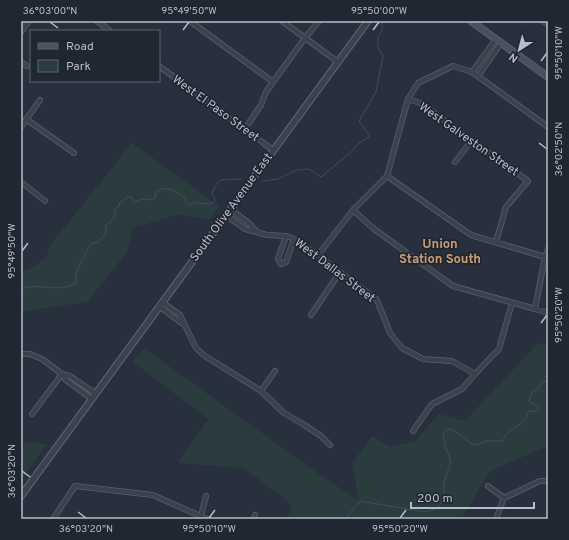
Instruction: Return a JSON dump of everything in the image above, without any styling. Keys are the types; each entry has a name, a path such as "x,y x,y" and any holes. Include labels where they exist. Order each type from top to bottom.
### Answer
{"main road":[{"path":"471,21 548,77"}],"street":[{"path":"21,32 29,21"},
{"path":"97,21 109,30"},
{"path":"190,21 273,82"},
{"path":"282,21 338,62"},
{"path":"244,129 261,105 266,92 319,21"},
{"name":"South Olive Avenue East","path":"21,496 368,21"},
{"path":"543,21 548,25"},
{"path":"472,72 498,41"},
{"path":"478,76 498,41"},
{"path":"21,62 27,66"},
{"path":"318,255 353,210 387,176 408,99 418,83 453,66 472,72 548,127"},
{"name":"West El Paso Street","path":"160,67 273,150"},
{"name":"West Galveston Street","path":"408,99 420,103 528,181 506,207 496,242"},
{"path":"21,127 40,100"},
{"path":"26,119 74,153"},
{"path":"455,162 472,140"},
{"path":"387,176 471,235 545,257"},
{"path":"21,182 45,201"},
{"path":"230,209 250,224 257,232"},
{"path":"353,210 374,229 453,286 548,313"},
{"name":"West Dallas Street","path":"226,215 245,229 267,235 286,236 294,239 318,255 377,300 390,334 402,348 423,358 452,361 475,374"},
{"path":"286,236 278,259 281,264 286,262 294,239"},
{"path":"535,309 545,257 548,249"},
{"path":"311,315 340,272"},
{"path":"413,431 432,404 462,389 499,349 512,303"},
{"path":"160,304 184,325 196,348 260,391 284,414 321,436 330,445"},
{"path":"21,354 30,354 38,357 62,374 70,376 94,397"},
{"path":"260,391 275,371"},
{"path":"32,414 62,374"},
{"path":"496,519 504,498 540,481 548,481"},
{"path":"53,519 75,486 153,495 207,519"},
{"path":"488,486 504,498"},
{"path":"201,516 206,496"}],"green space":[{"path":"132,143 219,206 209,220 179,214 133,228 127,252 87,302 26,311 21,314 21,272 35,266 46,257 51,244"},
{"path":"538,343 548,346 548,446 490,471 461,519 285,519 291,511 288,501 243,468 178,463 208,419 133,362 144,348 359,501 352,463 372,436 391,447 415,441 439,414 465,421"},
{"path":"21,442 47,444 21,480"}],"waterway":[{"path":"263,181 278,179 297,170 309,169 321,177 351,152 359,143 370,136 359,121 376,92 383,56 378,48 378,36 382,31 382,21"},
{"path":"21,289 28,287 62,288 76,283 77,270 90,245 92,243 99,242 106,233 105,225 113,220 115,217 116,208 119,206 120,202 128,197 132,198 135,202 143,199 151,200 155,198 156,192 164,188 172,190 185,197 187,203 190,205 196,203 211,204 215,198 212,194 213,190 221,180 241,179"},
{"path":"345,519 360,501 425,512 436,509 444,500 444,483 451,461 445,446 443,436 445,431 450,429 470,443 477,445 486,441 503,441 508,433 524,420 529,411 536,411 538,409 538,407 529,400 533,391 537,390 542,382 546,381 548,383"}],"district":[{"name":"Union Station South","path":"440,250"}]}
